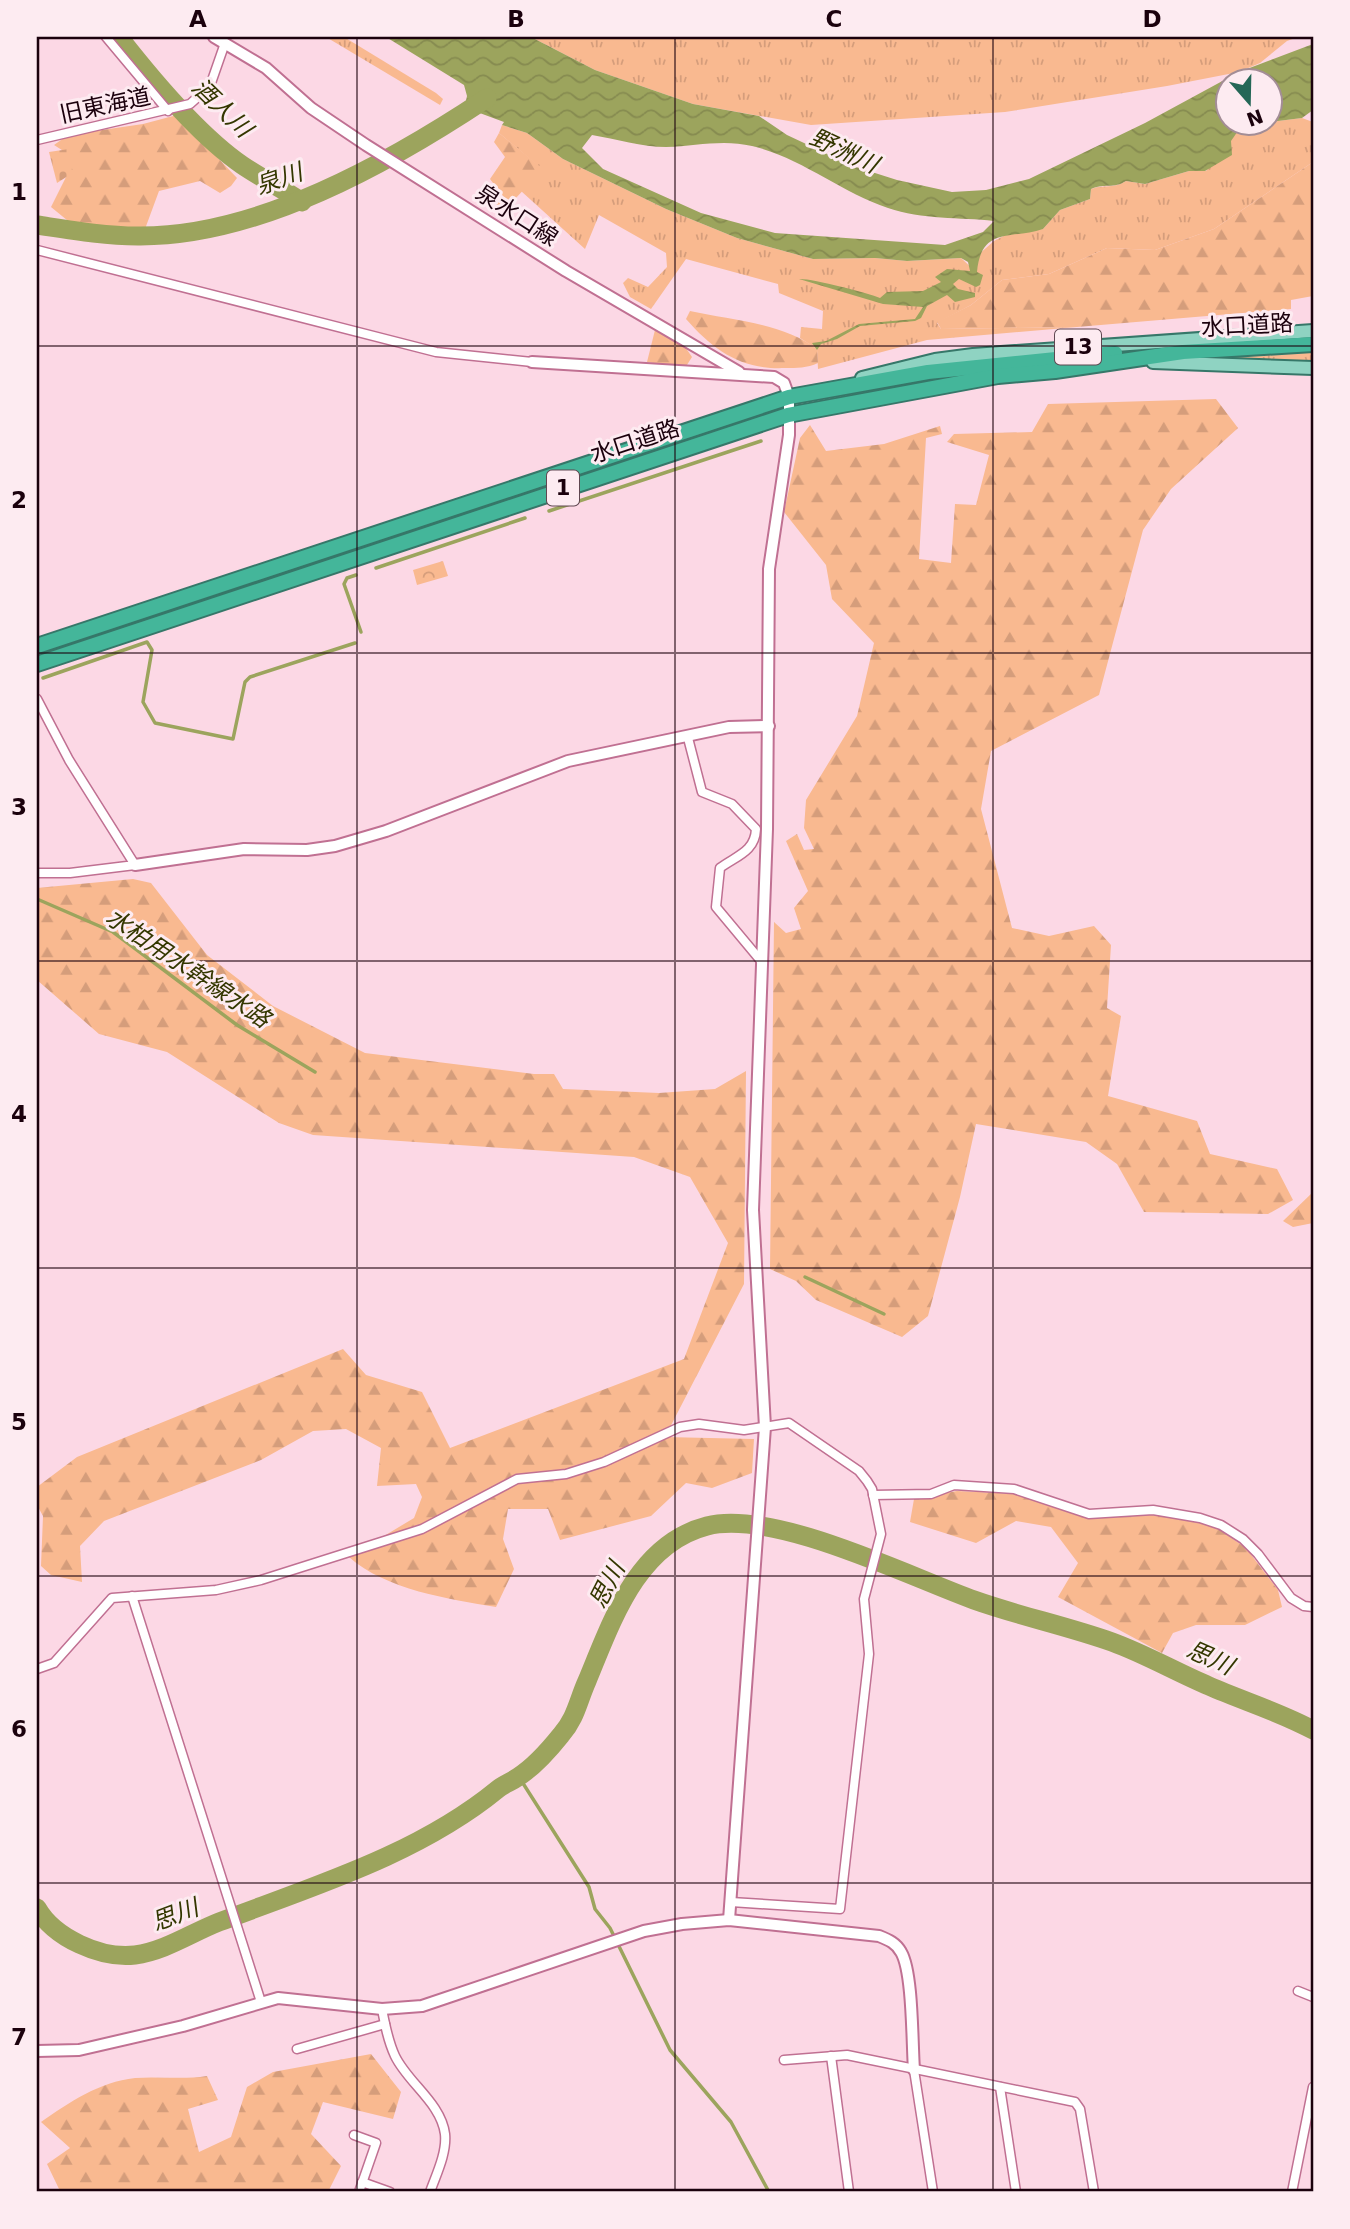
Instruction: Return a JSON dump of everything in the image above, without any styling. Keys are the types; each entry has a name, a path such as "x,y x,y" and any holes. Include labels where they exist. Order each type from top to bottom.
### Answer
{"highway":[{"name":"水口道路","path":"37,664 788,415 998,376 1183,352 1313,344"},
{"name":"水口道路","path":"37,646 789,397 846,385 1032,359 1171,349 1183,352"}],"main road":[{"name":"13","path":"846,385 864,377 935,360 973,355 1313,331"},
{"name":"13","path":"1102,364 1191,361 1313,368"}],"street":[{"path":"106,37 170,111"},
{"name":"泉水口線","path":"214,37 266,68 323,117 566,271 741,374 774,377 784,383 789,397"},
{"name":"旧東海道","path":"37,140 103,123 170,111 190,104 211,86 225,43"},
{"path":"37,250 436,352 532,362 741,374"},
{"path":"729,1920 761,1511 765,1427 753,1210 761,961 762,829 769,726 769,569 789,435 789,397"},
{"path":"37,699 69,760 135,865"},
{"path":"37,873 70,873 243,849 307,850 335,846 386,831 568,761 688,738 729,727 769,726"},
{"path":"688,738 702,792 732,804 762,829"},
{"path":"761,961 716,907 720,868 750,850 762,829"},
{"path":"37,1669 54,1664 112,1598 216,1590 261,1580 388,1541 450,1516 517,1479 566,1474 604,1462 680,1427 699,1424 744,1430 789,1423 859,1471 873,1495 881,1534 864,1599 869,1654 840,1909 731,1902"},
{"path":"873,1495 931,1494 954,1485 1014,1489 1089,1514 1153,1510 1200,1518 1221,1525 1242,1539 1258,1554 1291,1598 1313,1607"},
{"path":"132,1595 228,1905 240,1932 261,2002"},
{"path":"37,2051 79,2050 183,2026 261,2002 298,1998 382,2009 422,2006 644,1931 682,1924 729,1920 879,1936 893,1941 902,1954 907,1975 915,2070 933,2192"},
{"path":"1298,1991 1313,1997"},
{"path":"382,2009 396,2058 440,2116 445,2135 443,2155 430,2192"},
{"path":"297,2049 385,2024"},
{"path":"831,2056 849,2192"},
{"path":"784,2060 847,2056 1075,2102 1080,2109 1094,2192"},
{"path":"1000,2087 1016,2192"},
{"path":"1292,2192 1313,2087"},
{"path":"354,2135 376,2143 359,2192"},
{"path":"362,2182 390,2192"}],"green space":[{"path":"326,37 344,37 436,93 443,99 440,105"},
{"path":"531,37 1298,37 1287,41 1253,66 1214,66 1214,77 1167,86 1005,112 811,125 693,104 595,70"},
{"path":"177,115 237,178 231,186 220,193 200,181 159,191 145,229 73,225 51,207 72,165 65,152 54,145 68,135 143,124"},
{"path":"1302,118 1313,122 1313,162 1214,229 1155,250 1107,248 1049,274 1002,280 971,305 937,323 941,329 1077,327 927,340 818,369 817,349 800,338 801,327 822,329 823,311 779,293 778,284 686,259 651,309 630,297 623,283 628,278 648,287 667,267 666,253 599,215 585,249 521,191 542,169 499,133 502,125 527,133 563,159 666,209 737,238 813,259 875,258 907,261 961,258 976,272 978,255 994,241 1011,232 1043,229 1060,210 1090,199 1091,189 1126,181 1145,184 1189,171 1206,171 1234,136 1284,136 1284,120"},
{"path":"499,133 543,169 502,213 494,208 503,196 490,179 505,157 494,142"},
{"path":"69,149 73,162 71,174 57,183 49,152"},
{"path":"1313,162 1313,296 1291,300 1291,309 1077,327 941,329 937,322 971,305 1002,280 1049,274 1107,248 1155,250 1214,229"},
{"path":"690,311 789,333 817,349 818,363 802,367 770,368 742,362 707,340 686,319"},
{"path":"655,330 683,344 692,357 685,368 647,362"},
{"path":"1313,336 1313,366 1193,359 1287,354 1286,337"},
{"path":"1216,399 1238,428 1171,489 1143,530 1099,695 991,751 981,809 1012,928 1049,936 1094,926 1111,945 1107,1008 1121,1016 1108,1096 1197,1121 1210,1154 1277,1169 1293,1200 1268,1214 1144,1212 1117,1164 1086,1142 976,1124 960,1197 928,1316 902,1337 816,1300 796,1281 770,1269 774,922 786,933 801,929 794,908 808,891 786,841 797,834 804,850 814,849 804,828 806,800 857,716 874,643 832,599 826,565 784,512 800,438 810,425 826,451 884,444 940,426 942,434 926,438 919,559 951,563 955,504 976,505 989,455 947,442 954,434 1032,432 1048,404"},
{"path":"443,561 448,576 417,585 413,570"},
{"path":"133,879 151,883 207,955 273,1006 365,1053 534,1074 554,1074 563,1089 659,1093 715,1089 746,1071 744,1284 665,1437 754,1439 752,1473 712,1488 686,1483 651,1516 560,1540 548,1509 508,1509 503,1539 514,1569 496,1607 399,1585 381,1578 349,1557 414,1518 422,1497 416,1484 377,1486 381,1448 346,1429 313,1431 261,1460 104,1521 80,1546 82,1582 51,1575 41,1566 43,1516 37,1505 37,1487 77,1457 343,1349 366,1375 422,1392 450,1448 684,1359 728,1243 690,1177 634,1157 313,1135 279,1123 167,1052 99,1034 37,980 37,888"},
{"path":"1313,1192 1313,1223 1293,1227 1283,1221"},
{"path":"957,1491 1018,1494 1067,1512 1099,1517 1157,1514 1214,1526 1246,1548 1278,1590 1282,1607 1245,1625 1196,1625 1173,1633 1162,1653 1058,1597 1078,1563 1051,1527 1016,1521 976,1543 910,1522 914,1499"},
{"path":"371,2054 401,2092 393,2119 323,2102 311,2134 341,2166 328,2192 57,2192 59,2189 47,2164 70,2148 41,2122 97,2088 135,2078 207,2076 218,2100 188,2109 199,2152 231,2137 247,2087 273,2072"}],"water":[{"path":"386,37 531,37 595,70 693,104 759,116 787,135 853,166 897,180 952,192 986,190 1029,179 1145,123 1214,86 1214,136 1234,136 1231,141 1232,155 1205,171 1189,171 1145,184 1126,181 1117,185 1100,186 1091,189 1090,199 1060,210 1043,229 992,241 980,257 977,272 983,275 980,285 976,287 959,279 953,284 958,289 975,293 975,297 955,302 947,295 927,306 921,318 915,321 860,326 837,339 821,344 817,350 812,343 826,341 859,324 915,319 923,307 883,304 799,279 839,286 880,298 887,292 923,291 941,282 935,277 947,269 970,271 968,262 961,258 907,261 875,258 813,259 737,238 666,209 563,159 527,133 502,125 504,122 477,112 471,116 464,110 467,96 464,85","holes":["592,135 657,147 720,143 752,146 787,158 888,208 928,216 994,221 983,232 945,245 775,233 701,213 603,169 582,148"]},
{"path":"1313,44 1313,110 1302,118 1284,120 1284,66 1255,66"}],"waterway":[{"name":"酒人川","path":"119,37 161,88 210,139 242,165 302,202"},
{"name":"泉川","path":"37,225 100,234 138,236 183,233 229,224 321,192 408,147 487,98"},
{"path":"549,511 761,441"},
{"path":"376,568 525,518"},
{"path":"356,575 347,578 344,584 361,632"},
{"path":"43,678 147,642 152,650 143,702 155,723 233,739 245,682 250,677 355,643"},
{"name":"水柏用水幹線水路","path":"37,899 113,932 237,1025 315,1072"},
{"name":"水柏用水幹線水路","path":"805,1277 884,1314"},
{"name":"思川","path":"37,1908 55,1929 94,1950 122,1955 146,1953 364,1866 434,1832 524,1773 551,1746 573,1716 606,1634 630,1588 662,1549 683,1535 707,1526 735,1523 767,1527 840,1548 974,1600 1112,1642 1313,1730"},
{"path":"519,1777 589,1887 595,1909 610,1928 670,2050 731,2122 769,2192"}],"water label":[{"name":"野洲川","path":"844,151"}]}
